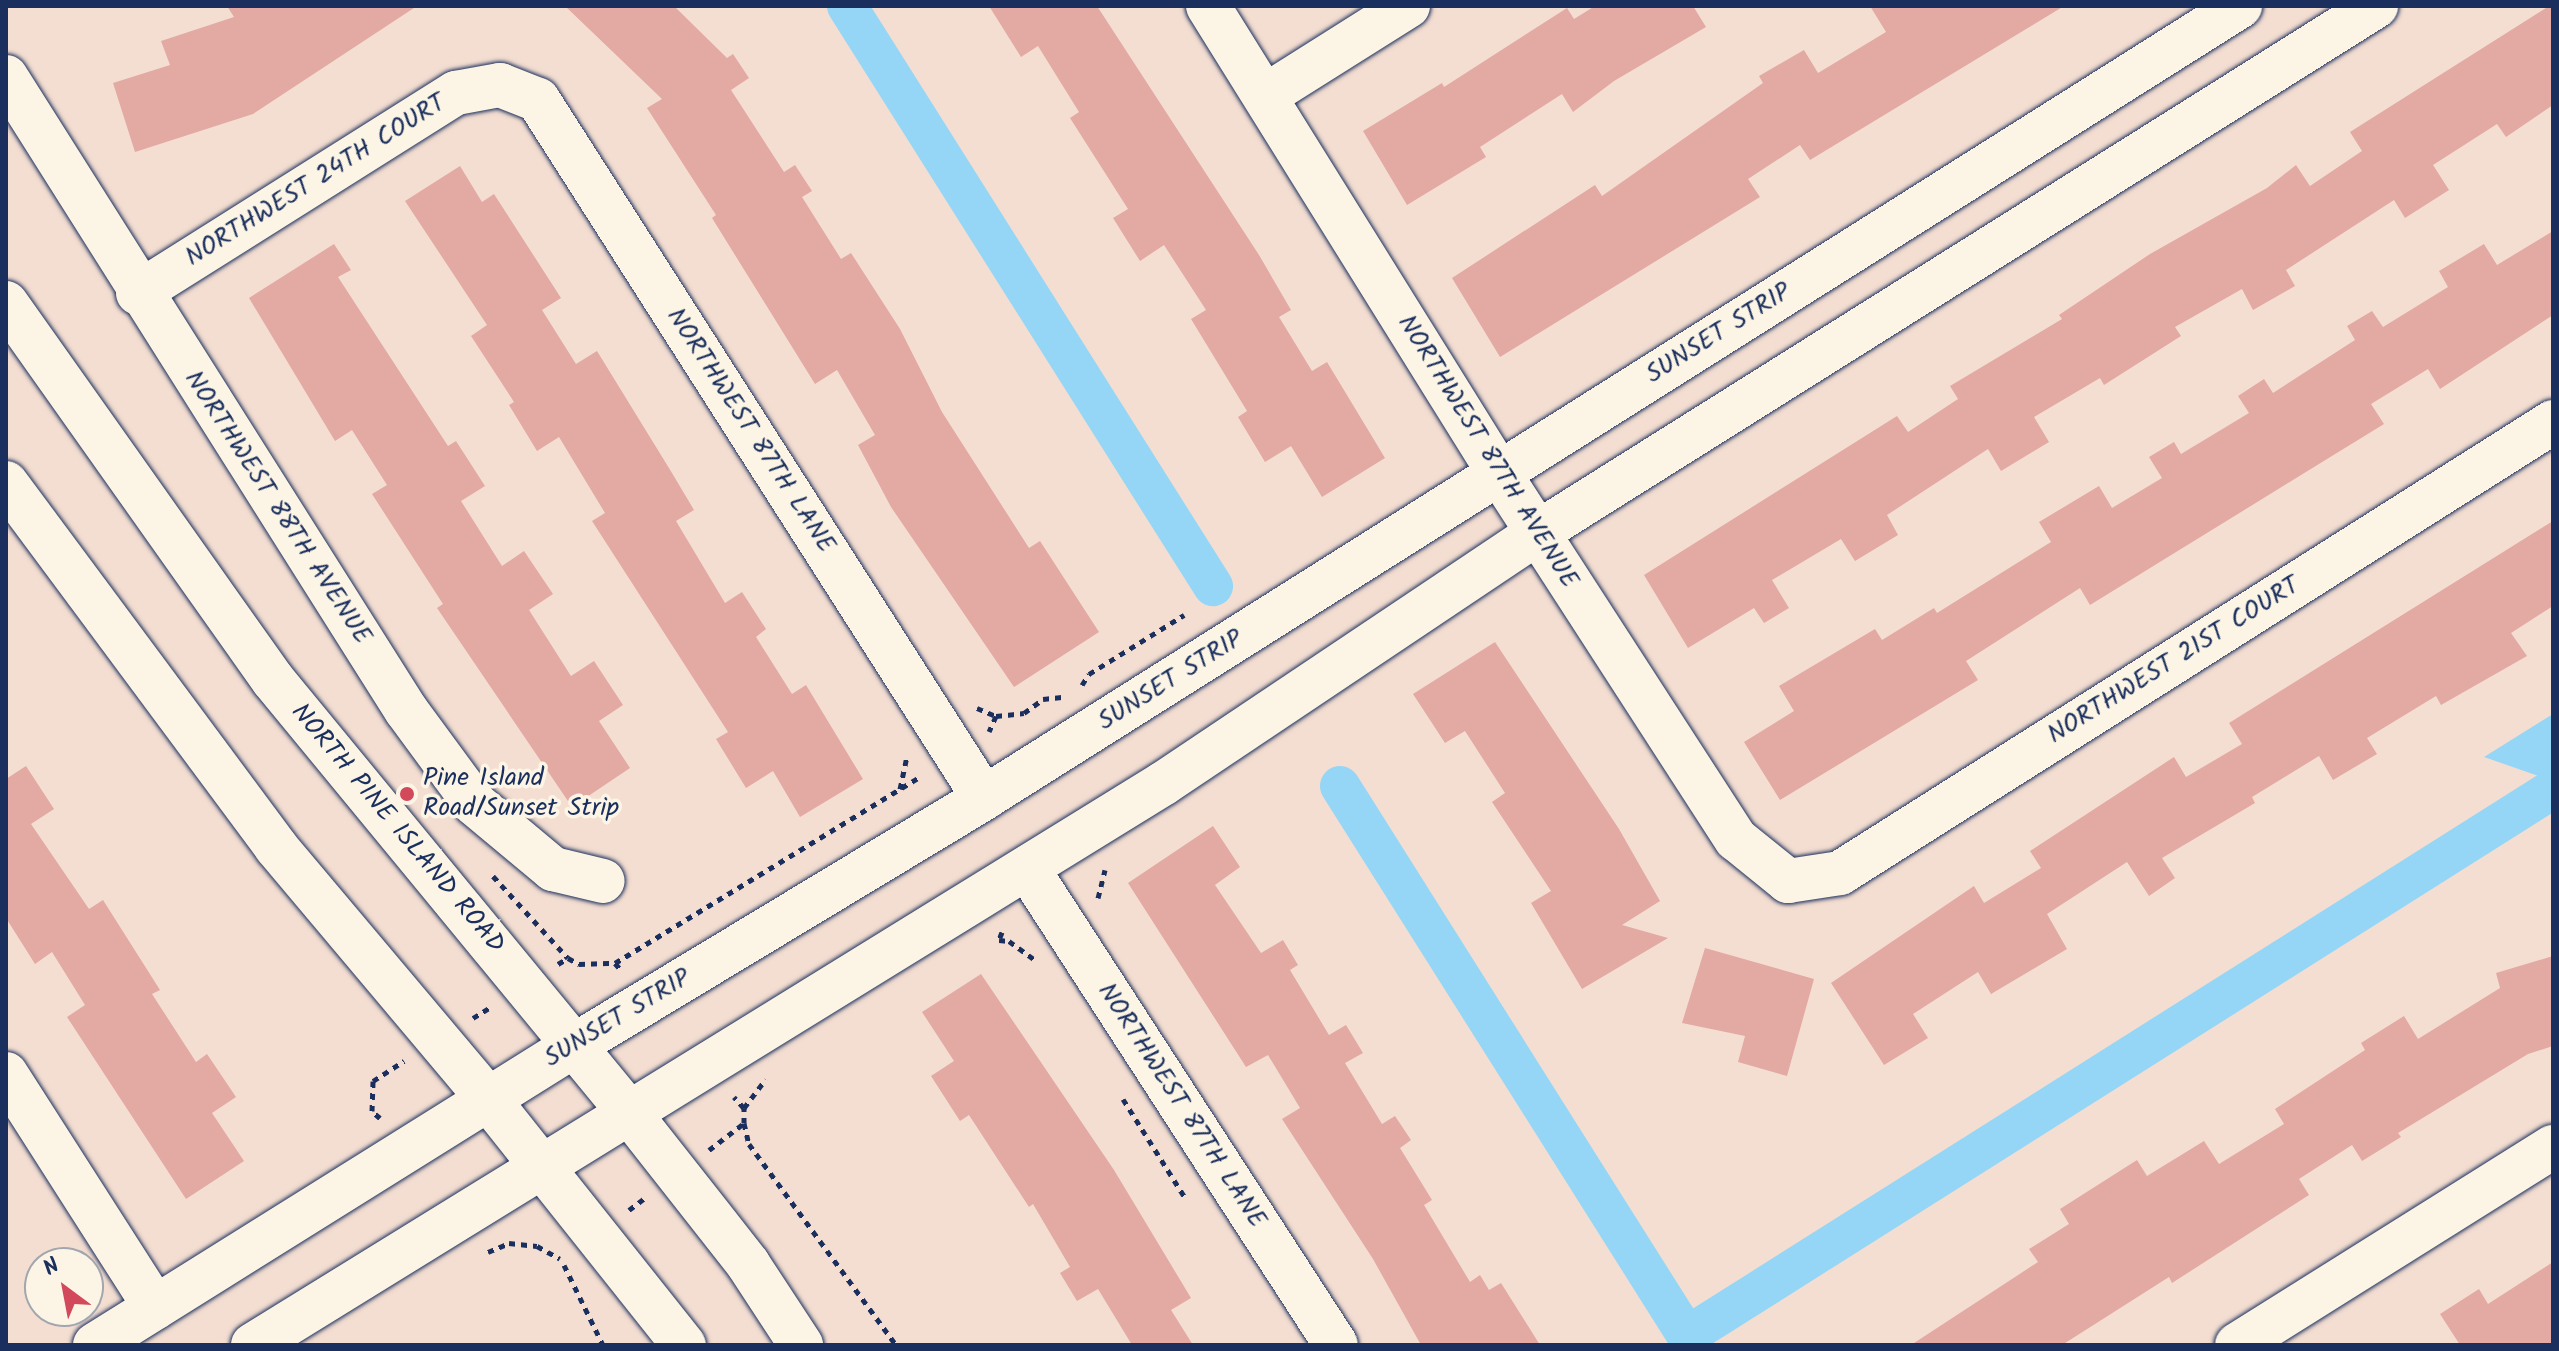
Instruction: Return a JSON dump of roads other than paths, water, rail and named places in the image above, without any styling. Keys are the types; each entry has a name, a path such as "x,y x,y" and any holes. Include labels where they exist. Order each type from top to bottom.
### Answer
{"street":[{"name":"NORTHWEST 87TH AVENUE","path":"1208,6 1537,533 1736,839 1788,881"},
{"path":"1265,96 1408,6"},
{"name":"SUNSET STRIP","path":"95,1345 575,1045 984,798 2240,6"},
{"path":"253,1345 627,1110 1027,868 1537,533 2376,6"},
{"name":"NORTHWEST 88TH AVENUE","path":"6,77 138,293 406,710 475,804 553,869 603,881"},
{"name":"NORTHWEST 24TH COURT","path":"138,293 456,93 500,85"},
{"name":"NORTHWEST 87TH LANE","path":"500,85 538,100 984,798"},
{"name":"NORTH PINE ISLAND ROAD","path":"6,303 273,680 627,1110 748,1264 801,1345"},
{"name":"NORTHWEST 21ST COURT","path":"1788,881 1840,873 2553,422"},
{"path":"6,483 276,847 488,1099 684,1345"},
{"name":"NORTHWEST 87TH LANE","path":"1027,868 1336,1345"},
{"path":"6,1074 155,1307"},
{"path":"2237,1345 2553,1147"}],"water":[{"path":"2553,714 2553,781 2484,757"}],"waterway":[{"path":"847,6 1213,586"},
{"path":"1340,786 1687,1336 2553,789"}],"place":[{"name":"Pine Island Road/Sunset Strip","path":"407,794"}]}
